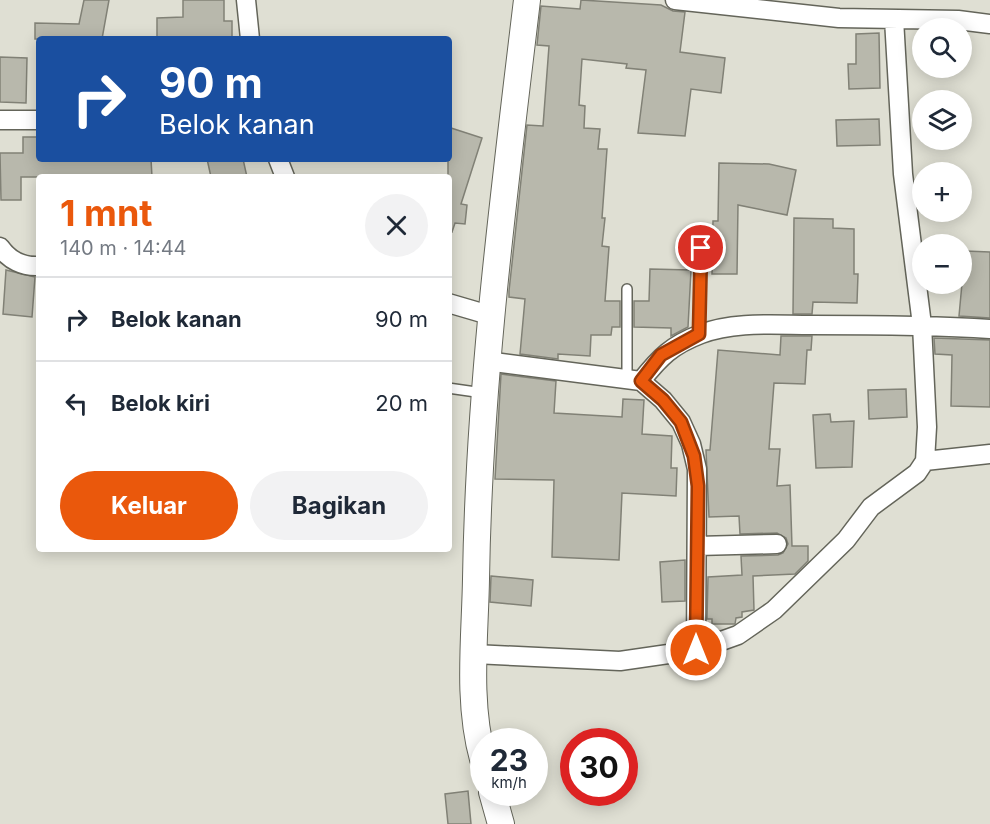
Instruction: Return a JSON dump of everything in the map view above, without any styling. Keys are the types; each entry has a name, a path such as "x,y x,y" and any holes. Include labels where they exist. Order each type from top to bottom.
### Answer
{"main road":[{"path":"479,728 474,696 474,654 477,503 483,393 489,315 527,0"},
{"path":"496,806 501,824"}],"street":[{"path":"246,0 250,36"},
{"path":"675,0 839,18 958,20 990,24"},
{"path":"474,654 620,661 696,650 738,635 774,610 846,540 871,507 917,472 925,461 927,428 922,325 903,174 894,19"},
{"path":"0,120 36,120"},
{"path":"0,247 14,260 27,266 36,266"},
{"path":"452,304 489,315"},
{"path":"634,381 661,355 699,334 715,330 769,325 922,325 990,329"},
{"path":"486,362 634,381 663,400 681,422 691,444 697,469 696,650"},
{"path":"925,461 990,454"},
{"path":"697,546 777,543"}],"lane":[{"path":"699,334 701,248"},
{"path":"627,290 634,381"},
{"path":"452,389 483,393"}],"building":[{"path":"84,0 109,0 103,36 36,36 35,39 35,23 79,24"},
{"path":"183,0 224,0 224,21 232,21 232,36 157,36 157,18 183,17"},
{"path":"581,0 661,5 673,11 685,12 680,52 725,58 721,93 691,89 685,136 638,133 646,70 626,68 627,64 582,59 579,105 585,106 584,128 600,129 598,149 607,149 602,218 605,218 602,246 609,247 605,301 620,301 620,327 612,327 611,335 591,335 590,356 558,354 558,359 520,354 525,299 509,297 509,291 527,125 543,126 549,46 537,45 541,6 580,9"},
{"path":"879,33 880,88 849,89 848,64 856,64 856,34"},
{"path":"0,57 27,58 26,103 0,102"},
{"path":"879,119 880,145 837,146 836,120"},
{"path":"452,128 482,138 461,204 467,205 465,224 455,223 452,232 452,174 448,174 448,162 452,162"},
{"path":"23,137 36,137 36,162 151,162 152,174 36,174 36,177 21,177 21,200 1,200 0,153 23,153"},
{"path":"208,162 244,162 246,174 210,174"},
{"path":"719,163 769,164 796,170 787,215 738,205 737,274 712,274 713,221 718,221"},
{"path":"794,218 833,219 833,228 854,229 854,274 858,274 857,303 813,302 812,314 793,314"},
{"path":"972,251 990,252 990,318 959,316 961,294 972,294"},
{"path":"650,269 691,270 688,327 671,336 671,328 634,327 634,301 649,301"},
{"path":"6,270 35,277 32,317 3,314"},
{"path":"781,336 812,336 811,350 807,350 805,384 774,383 769,449 780,449 777,486 790,485 792,546 808,546 808,561 795,574 753,576 754,610 742,612 742,617 736,618 735,624 712,624 712,619 707,619 708,577 742,575 741,556 778,555 783,553 788,544 786,538 777,533 740,534 739,516 709,517 706,450 710,450 718,350 780,355"},
{"path":"934,338 990,340 990,407 951,406 952,355 935,354"},
{"path":"501,374 556,381 554,413 622,417 623,399 644,400 642,434 672,436 671,468 677,468 676,496 622,493 619,560 552,557 554,480 495,479"},
{"path":"906,389 907,417 869,419 868,390"},
{"path":"830,414 831,422 854,421 852,467 816,468 813,415"},
{"path":"685,560 685,601 662,602 660,562"},
{"path":"491,576 533,580 531,606 490,602"},
{"path":"468,791 471,824 448,824 445,794"}],"route":[{"path":"696,650 697,469 691,444 681,422 663,400 641,381 661,355 677,344 699,334 701,248"}]}
